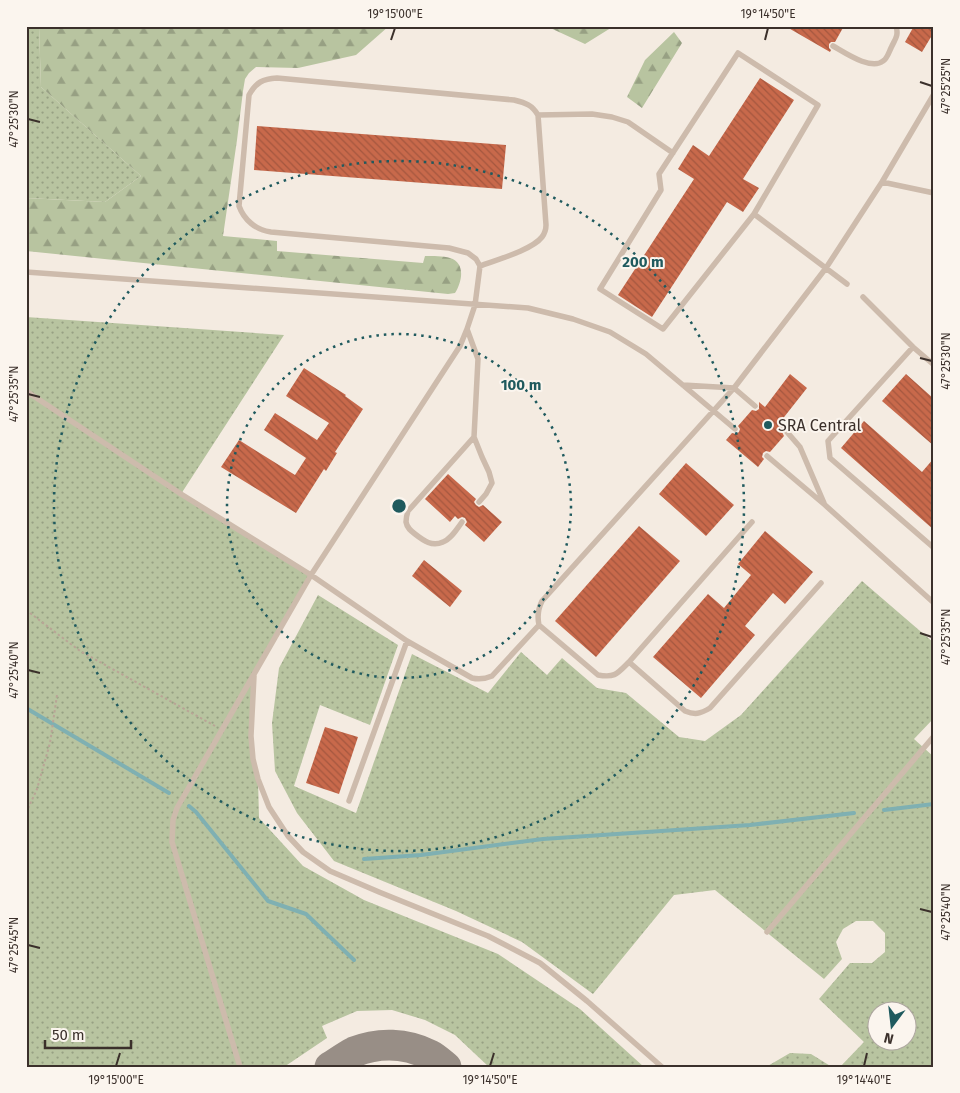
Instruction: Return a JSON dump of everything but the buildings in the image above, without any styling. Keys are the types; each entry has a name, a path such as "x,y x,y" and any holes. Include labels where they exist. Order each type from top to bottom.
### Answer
{"lane":[{"path":"896,26 898,34"},
{"path":"833,46 866,63 876,64 883,62 902,26"},
{"path":"738,53 818,105 754,214 664,329 600,289 661,190 659,174 738,53"},
{"path":"240,1067 172,842 173,820 177,808 312,575 460,346 475,305 480,266 476,259 468,253 454,248 271,232 262,231 255,226 242,214 239,206 249,95 253,88 260,81 277,78 514,100 531,106 538,115 546,232 536,243 480,266"},
{"path":"752,522 629,662 616,674 607,677 598,675 539,625 537,618 542,601 734,388 826,268 882,182 934,94"},
{"path":"538,115 592,114 612,117 628,122 673,153"},
{"path":"882,182 934,193"},
{"path":"754,214 847,284"},
{"path":"26,272 528,308 573,319 610,332 646,354 735,429"},
{"path":"863,298 934,365"},
{"path":"467,329 478,359 474,437 492,483 479,502"},
{"path":"913,347 828,441 830,458 934,548"},
{"path":"683,385 734,388 755,406"},
{"path":"26,391 181,494 312,575 406,641 472,678 485,679 492,676 539,625"},
{"path":"787,432 800,447 824,505"},
{"path":"462,522 448,539 442,543 434,544 426,543 408,528 406,516 408,511 474,437"},
{"path":"767,456 934,602"},
{"path":"629,662 685,711 694,714 701,713 710,708 821,583"},
{"path":"349,801 406,641"},
{"path":"255,674 251,736 253,759 258,779 269,807 288,836 302,852 330,871 488,936 540,963 587,1001 662,1067"},
{"path":"766,932 934,736"}],"path":[{"path":"27,611 80,651 222,730"},
{"path":"26,813 37,789 50,743 57,695"}],"green space":[{"path":"26,26 39,26 41,87 141,176 105,202 26,198"},
{"path":"39,26 389,26 356,55 298,68 256,67 249,73 245,79 243,91 223,236 277,241 277,251 423,263 425,256 450,258 459,264 461,273 455,293 448,294 26,251 26,198 105,202 141,176 41,87"},
{"path":"546,26 614,26 585,44"},
{"path":"674,32 682,43 642,108 627,97 645,60"},
{"path":"26,317 284,335 181,494 311,575 255,674 251,736 258,779 259,818 303,866 364,900 498,954 580,1009 644,1067 489,1067 455,1035 425,1020 392,1010 357,1011 322,1026 327,1038 284,1067 26,1067"},
{"path":"862,581 934,643 934,718 914,739 934,757 934,1067 840,1067 864,1042 819,999 850,963 872,963 885,952 885,933 873,921 856,921 843,929 836,942 842,959 824,979 715,890 674,895 593,994 522,942 456,911 334,861 297,813 275,771 272,723 279,668 318,595 398,645 370,725 320,705 294,786 356,813 412,654 488,693 521,652 547,675 562,658 597,688 626,693 679,737 705,741 741,715"},
{"path":"790,1053 811,1054 832,1067 766,1067"}],"waterway":[{"path":"26,708 169,793"},
{"path":"884,810 934,804"},
{"path":"189,806 196,812 268,901 306,914 354,960"},
{"path":"364,859 421,855 543,839 750,825 854,813"}],"taxiway":[{"path":"330,1067 354,1052 383,1045 402,1046 421,1051 432,1056 446,1067"}],"place":[{"name":"SRA Central","path":"768,425"}]}
